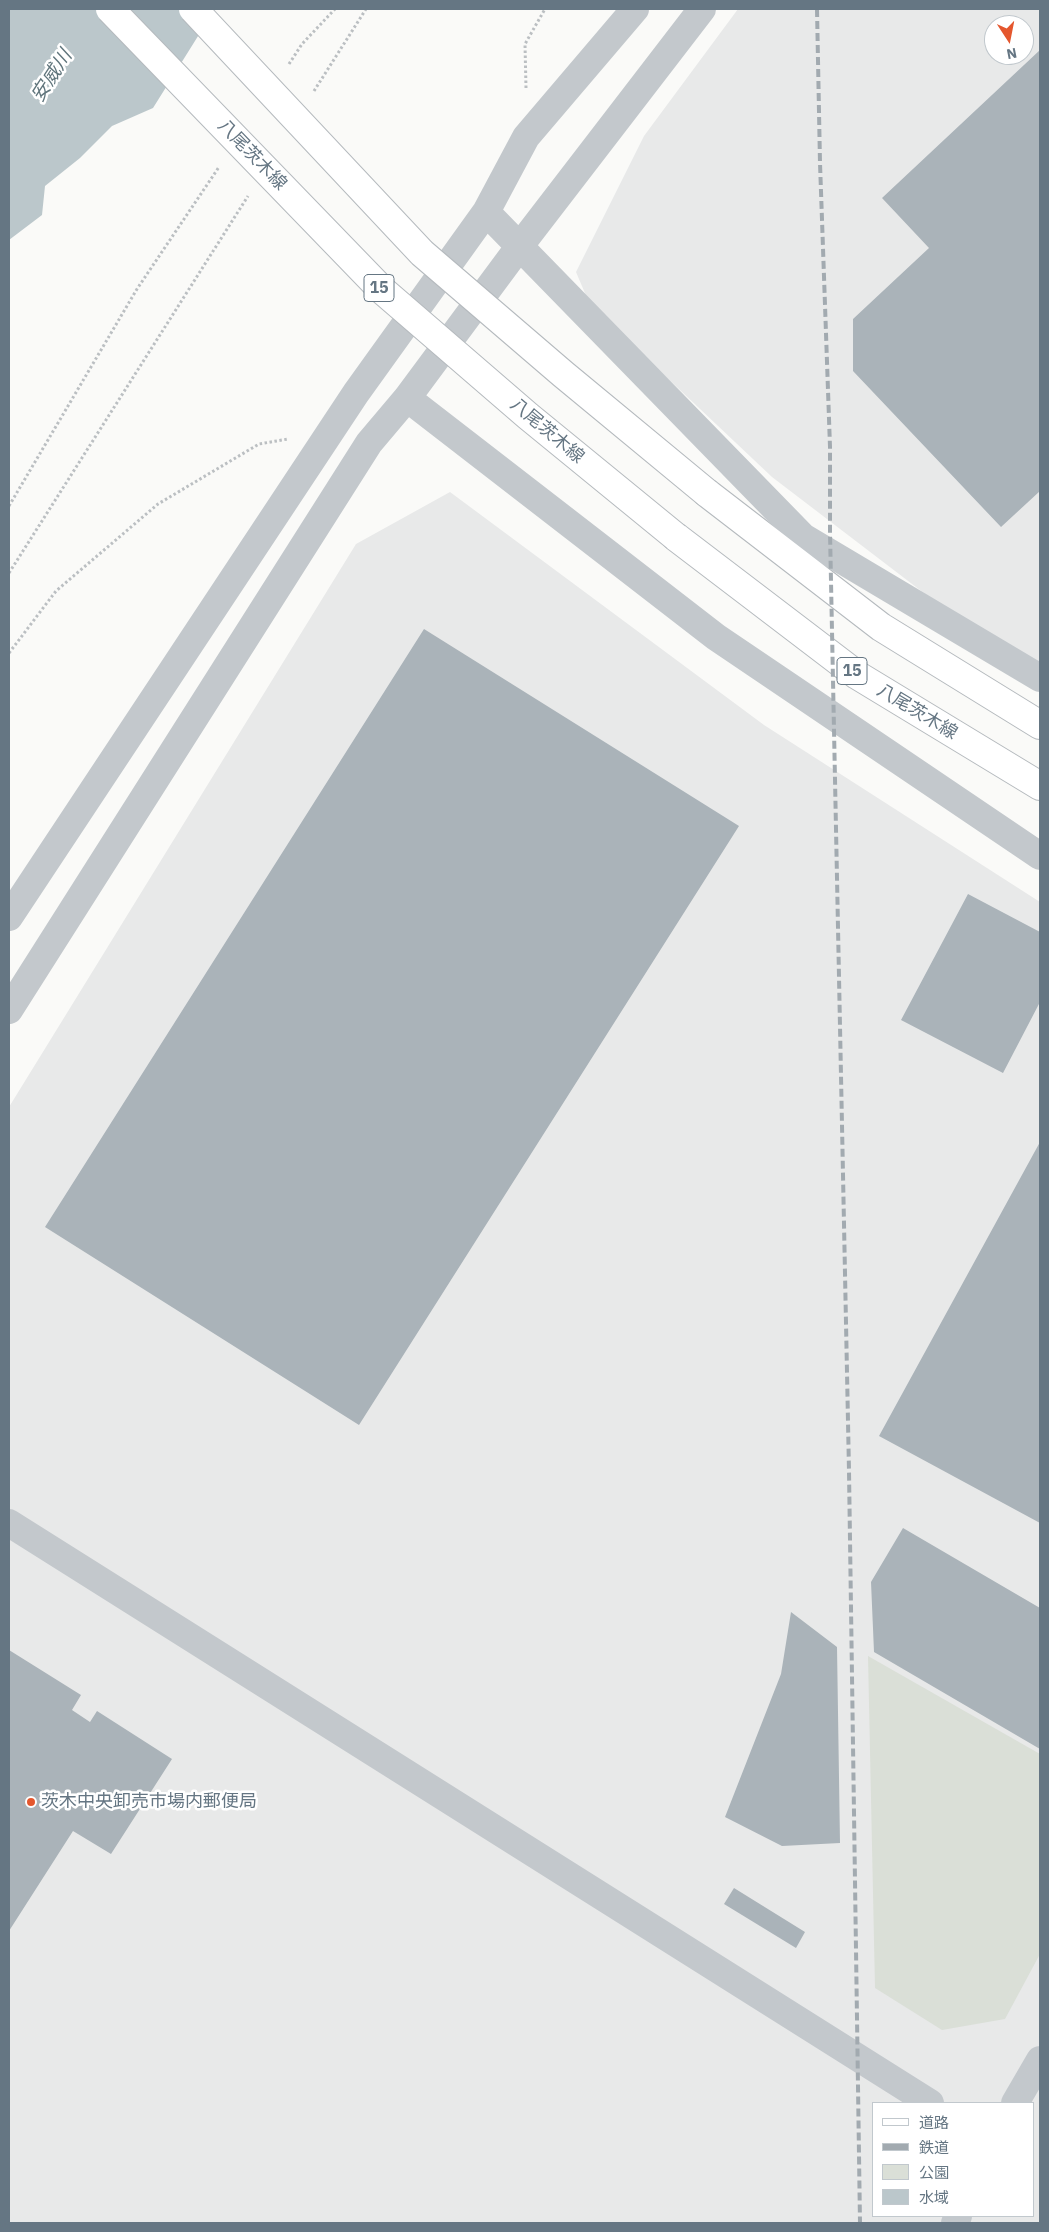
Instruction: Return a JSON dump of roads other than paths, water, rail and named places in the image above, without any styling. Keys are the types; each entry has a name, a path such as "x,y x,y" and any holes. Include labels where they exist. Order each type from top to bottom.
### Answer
{"main road":[{"name":"八尾茨木線","path":"110,9 382,290 528,416 676,537 857,675 1040,786"},
{"path":"193,9 422,252 562,374 707,493 881,627 1040,725"}],"street":[{"path":"9,917 331,432 486,212 526,137 635,9"},
{"path":"9,1010 369,443 407,398 519,247 702,9"},
{"path":"486,212 803,538 1040,678"},
{"path":"407,398 716,637 1040,856"},
{"path":"9,1523 928,2102"},
{"path":"1016,2102 1040,2060"}],"water":[{"name":"安威川","path":"9,9 215,9 153,108 112,126 80,158 45,186 42,215 9,240"}],"railway":[{"path":"817,9 820,163 830,447 830,532 849,1471 860,2223"}],"place":[{"name":"茨木中央卸売市場内郵便局","path":"31,1802"}]}
